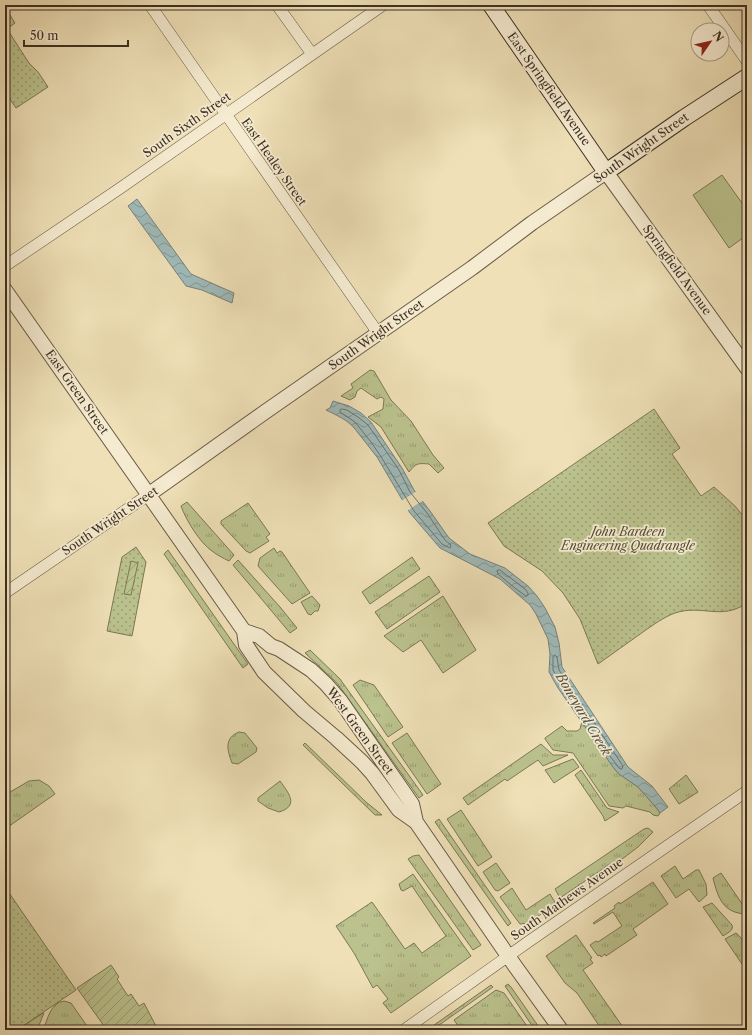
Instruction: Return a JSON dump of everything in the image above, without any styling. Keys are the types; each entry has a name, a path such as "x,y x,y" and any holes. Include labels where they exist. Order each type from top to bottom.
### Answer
{"main road":[{"name":"East Springfield Avenue","path":"491,5 606,172"},
{"name":"South Wright Street","path":"606,172 747,77"}],"street":[{"name":"East Healey Street","path":"150,5 378,333"},
{"path":"277,5 312,54"},
{"name":"South Sixth Street","path":"5,266 119,189 383,5"},
{"path":"708,5 747,61"},
{"name":"South Wright Street","path":"5,593 148,495 472,268 532,223 606,172"},
{"name":"Springfield Avenue","path":"606,172 747,368"},
{"name":"East Green Street","path":"5,290 148,495"},
{"name":"West Green Street","path":"148,495 244,631 246,645 264,672 304,711 358,758 372,773 399,810 416,822 561,1030"},
{"name":"West Green Street","path":"244,631 259,636 271,646 279,649 311,670 326,684 340,700 412,804 416,822"},
{"name":"South Mathews Avenue","path":"404,1030 508,956 747,791"}],"green space":[{"path":"5,7 15,23 7,29 29,63 38,72 48,87 16,108 5,92"},
{"path":"722,175 747,210 747,235 729,248 693,195"},
{"path":"370,370 374,371 391,400 411,421 433,455 444,468 438,473 429,464 418,464 409,472 381,427 368,417 383,409 384,399 381,397 377,399 361,388 357,391 355,397 350,400 341,396 353,388 351,384"},
{"name":"John Bardeen Engineering Quadrangle","path":"654,409 680,448 672,454 701,496 714,487 735,506 747,521 747,603 729,611 720,612 694,610 675,613 655,624 598,664 580,619 563,593 542,571 504,546 488,523"},
{"path":"187,502 234,555 229,561 212,551 198,537 186,518 181,506"},
{"path":"248,503 270,534 266,537 269,541 250,553 246,551 221,524 221,521"},
{"path":"136,547 146,562 132,636 107,631 122,557"},
{"path":"274,548 277,553 280,551 282,552 310,593 292,604 258,566 260,558"},
{"path":"168,550 248,664 243,668 164,554"},
{"path":"412,557 420,569 370,604 362,592"},
{"path":"238,560 297,628 290,633 233,565"},
{"path":"131,561 138,563 131,595 124,594"},
{"path":"429,576 440,592 387,629 375,612"},
{"path":"312,596 320,605 318,611 315,611 311,615 308,614 301,602"},
{"path":"443,596 476,650 443,673 421,640 403,652 384,636"},
{"path":"310,650 340,679 423,795 419,798 337,683 305,653"},
{"path":"360,680 374,685 403,727 388,737 353,685"},
{"path":"582,721 613,767 619,774 638,787 660,813 658,816 653,815 650,812 626,806 623,808 609,806 573,753 553,750 545,739 562,726 567,731 577,731 580,729"},
{"path":"239,732 245,733 257,748 256,752 238,764 232,763 228,745 231,738"},
{"path":"407,733 441,784 427,794 392,743"},
{"path":"305,743 366,802 382,815 375,815 303,745"},
{"path":"541,744 553,755 568,755 543,766 538,760 507,781 505,779 468,805 463,798"},
{"path":"573,759 579,767 554,783 545,770"},
{"path":"581,770 607,808 619,812 605,821 575,775"},
{"path":"686,775 698,792 679,804 669,789"},
{"path":"39,780 49,786 55,794 5,829 5,795 29,781"},
{"path":"280,781 289,794 291,802 289,806 279,812 268,808 258,801 258,798"},
{"path":"461,810 492,857 478,866 447,819"},
{"path":"439,819 511,923 508,926 435,822"},
{"path":"648,828 653,832 638,847 613,866 610,864 560,898 555,889 644,829"},
{"path":"419,855 481,945 473,950 408,859"},
{"path":"496,863 510,883 498,891 495,890 483,872"},
{"path":"675,866 683,879 696,870 699,870 706,884 707,895 699,902 689,889 676,898 661,876"},
{"path":"721,873 747,911 747,916 746,914 732,911 723,903 717,892 713,878"},
{"path":"413,874 471,956 391,1013 383,1003 388,999 377,985 373,988 354,953 336,926 372,902 405,949 414,943 422,953 446,936 412,886 403,891 401,890 399,884"},
{"path":"653,882 668,904 633,929 637,935 606,956 605,954 601,957 600,955 598,956 590,945 596,941 598,942 622,926 613,912 594,924 593,923 615,908 614,906 619,902 620,904"},
{"path":"5,887 76,990 17,1030 5,1030"},
{"path":"512,888 526,910 550,894 556,904 528,923 520,924 500,897"},
{"path":"712,903 732,925 732,929 723,936 703,907"},
{"path":"736,933 742,939 746,949 747,960 742,964 725,939"},
{"path":"576,935 592,958 590,959 593,963 583,970 625,1030 602,1030 577,993 565,983 546,956"},
{"path":"111,965 119,977 117,979 128,996 131,994 139,1006 144,1003 158,1030 107,1030 104,1026 77,988"},
{"path":"508,984 541,1030 535,1030 505,986"},
{"path":"491,985 493,987 432,1030 427,1030"},
{"path":"496,990 504,993 529,1029 461,1030 454,1020"},
{"path":"64,1001 71,1003 87,1026 83,1028 84,1030 43,1030 53,1008 59,1002"},
{"path":"43,1013 37,1030 17,1030"}],"water":[{"path":"137,199 191,274 234,293 232,303 202,290 186,286 128,206"},
{"name":"Boneyard Creek","path":"333,401 349,406 361,413 371,422 402,468 414,490 449,538 470,554 505,568 528,586 537,596 555,627 562,667 628,767 652,786 668,807 660,813 638,787 619,774 558,688 549,672 550,654 548,639 530,605 500,579 440,548 410,513 377,457 355,429 345,420 326,410 330,408"}],"pier":[{"path":"417,491 424,500 407,511 401,501"}]}
